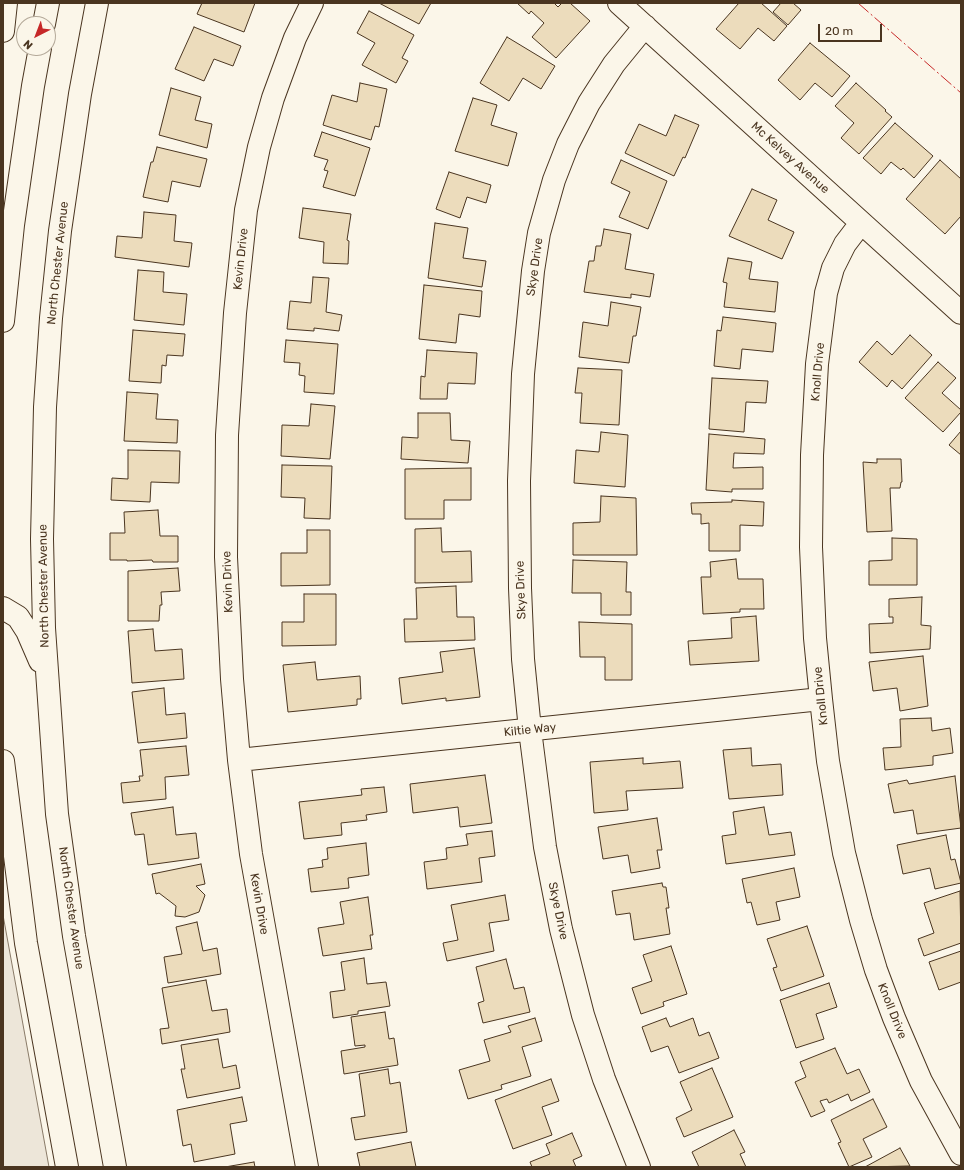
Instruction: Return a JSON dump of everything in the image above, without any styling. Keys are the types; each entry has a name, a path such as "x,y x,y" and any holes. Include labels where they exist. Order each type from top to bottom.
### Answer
{"street":[{"path":"3,31 6,3"},
{"path":"46,16 48,3"},
{"name":"North Chester Avenue","path":"97,3 80,94 60,231 51,318 45,407 42,540 46,675 57,814 73,928 115,1167"},
{"name":"Kevin Drive","path":"306,1167 260,912 239,760 232,679 226,557 227,435 235,313 246,210 259,147 276,91 295,38 312,3"},
{"name":"Mc Kelvey Avenue","path":"619,3 961,313"},
{"name":"Skye Drive","path":"639,1167 604,1079 583,1015 561,929 545,847 530,730 520,588 519,481 523,374 533,270 540,232 554,180 568,144 589,103 614,64 645,26"},
{"path":"3,321 13,225 39,56"},
{"name":"Knoll Drive","path":"861,223 845,244 831,274 826,293 817,364 812,455 811,547 815,638 821,699 828,761 844,853 860,920 876,970 894,1018 921,1081 961,1154"},
{"path":"3,608 18,617 27,631 46,675"},
{"name":"Kiltie Way","path":"239,760 821,699"},
{"path":"4,774 26,943 67,1167"}],"shaded area":[{"path":"3,915 49,1167 3,1167"}],"building":[{"path":"202,3 255,3 244,32 197,14"},
{"path":"379,3 431,3 419,24"},
{"path":"517,3 554,3 558,7 562,3 570,3 590,21 556,58 532,37 544,23 531,11 529,14"},
{"path":"739,3 761,3 787,26 774,41 758,28 740,49 716,29"},
{"path":"781,3 793,3 801,10 788,25 773,12"},
{"path":"369,11 414,35 402,58 408,61 396,83 362,65 375,43 357,33"},
{"path":"194,27 241,46 233,66 214,59 204,81 175,69"},
{"path":"507,37 555,66 541,89 523,78 509,101 480,83"},
{"path":"810,43 850,76 832,97 815,83 800,100 778,80"},
{"path":"360,83 387,89 379,127 375,126 371,140 323,125 332,95 357,102"},
{"path":"856,83 892,117 859,154 841,138 854,123 835,106"},
{"path":"171,88 201,97 195,120 212,124 207,148 159,135"},
{"path":"473,98 497,105 491,125 517,133 508,166 455,151"},
{"path":"675,115 699,125 685,158 683,157 674,176 625,153 639,124 666,136"},
{"path":"895,123 933,156 914,178 903,168 901,170 891,162 881,174 863,158"},
{"path":"322,132 370,148 355,196 323,187 328,171 324,170 328,160 314,156"},
{"path":"157,147 207,159 200,187 172,181 168,202 143,197 151,162 153,162"},
{"path":"621,160 667,181 648,229 619,217 630,192 611,183"},
{"path":"940,160 961,179 961,216 945,234 906,199"},
{"path":"449,172 491,185 486,203 467,197 460,218 436,209"},
{"path":"752,189 777,200 768,220 794,232 782,259 729,236"},
{"path":"303,208 351,214 347,240 349,241 348,264 323,263 324,242 299,238"},
{"path":"144,212 176,215 174,241 192,243 189,267 115,257 117,236 142,238"},
{"path":"435,223 468,228 463,258 486,261 482,287 428,278"},
{"path":"604,229 631,234 625,269 654,274 650,297 631,294 631,298 584,292 589,261 594,261 596,246 601,246"},
{"path":"728,258 752,262 749,279 778,282 775,312 724,307 727,283 723,282"},
{"path":"138,270 164,272 163,292 187,294 184,325 134,320"},
{"path":"313,277 329,278 326,312 342,315 339,331 314,328 314,331 287,329 290,301 311,303"},
{"path":"424,285 482,291 480,317 459,314 456,343 419,339"},
{"path":"611,302 641,307 636,336 633,336 629,363 579,357 583,322 608,326"},
{"path":"723,317 776,323 773,352 742,349 740,369 714,366 717,330 721,331"},
{"path":"133,330 185,334 183,356 167,355 166,366 162,365 161,383 129,381"},
{"path":"910,335 932,355 902,389 892,380 887,387 859,362 877,341 892,355"},
{"path":"286,340 338,344 334,394 304,392 305,376 299,375 300,363 284,362"},
{"path":"427,350 477,353 475,384 448,383 447,399 420,399 421,376 425,377"},
{"path":"938,362 956,378 942,393 961,410 961,412 943,432 905,398"},
{"path":"578,368 622,370 619,425 580,423 582,393 575,393"},
{"path":"712,378 768,381 766,403 746,402 744,432 709,429"},
{"path":"127,392 158,394 156,419 178,420 177,443 124,441"},
{"path":"311,404 335,406 330,459 281,456 282,425 309,426"},
{"path":"418,413 450,413 451,440 470,441 468,463 401,459 402,437 418,438"},
{"path":"961,431 961,455 949,445"},
{"path":"601,432 628,435 625,487 574,483 576,450 599,452"},
{"path":"709,434 765,439 764,454 734,453 733,468 763,467 763,489 732,489 732,492 706,490"},
{"path":"128,450 180,451 179,483 151,482 150,502 111,500 112,478 128,479"},
{"path":"877,459 901,459 902,482 900,488 890,488 892,531 867,532 863,462 877,463"},
{"path":"282,465 332,466 330,519 304,518 305,498 281,497"},
{"path":"471,468 471,500 444,500 444,519 405,519 405,469"},
{"path":"601,496 636,498 637,555 573,555 573,523 600,522"},
{"path":"732,500 764,502 763,526 740,525 740,551 709,551 709,523 701,524 701,514 692,514 691,503 732,502"},
{"path":"158,510 160,536 178,536 178,562 153,562 152,560 110,560 110,533 125,533 124,512"},
{"path":"441,528 442,552 471,551 472,582 415,583 415,529"},
{"path":"307,530 330,530 330,585 281,586 281,553 307,553"},
{"path":"892,538 917,539 917,585 869,585 869,561 892,560"},
{"path":"736,559 738,579 763,579 764,609 740,609 740,612 703,614 701,577 711,577 710,562"},
{"path":"573,560 627,562 626,592 631,592 631,615 601,615 601,593 572,593"},
{"path":"178,568 180,591 161,592 162,605 160,605 159,621 128,621 128,571"},
{"path":"456,586 457,617 474,617 475,640 405,642 404,619 417,619 416,588"},
{"path":"304,594 336,594 336,645 282,646 282,622 304,622"},
{"path":"922,597 921,625 931,626 930,649 870,653 869,624 893,623 893,617 889,617 889,599"},
{"path":"756,616 759,661 690,665 688,641 732,638 731,618"},
{"path":"579,622 632,624 632,680 605,680 605,657 580,657"},
{"path":"153,629 155,651 182,649 184,679 132,683 128,631"},
{"path":"474,648 480,697 446,701 446,698 402,704 399,678 443,672 440,652"},
{"path":"923,656 928,706 900,711 897,688 873,691 869,662"},
{"path":"315,662 317,680 360,676 361,699 357,699 357,705 288,712 283,665"},
{"path":"164,688 166,715 185,713 187,738 138,743 132,692"},
{"path":"931,718 932,731 950,728 953,753 933,756 933,765 885,770 883,748 901,747 900,719"},
{"path":"186,746 189,775 165,777 166,799 123,803 121,783 140,781 139,776 143,776 140,750"},
{"path":"751,748 752,766 781,764 783,795 729,799 723,750"},
{"path":"643,758 643,764 680,761 683,788 626,791 628,810 594,813 590,762"},
{"path":"485,775 492,823 460,827 458,807 413,813 410,784"},
{"path":"955,776 961,828 917,834 913,810 894,813 888,784 907,780 909,784"},
{"path":"384,787 387,812 366,815 367,820 341,823 342,835 304,839 299,802 362,795 361,789"},
{"path":"173,807 176,835 196,833 199,858 148,865 144,834 135,835 131,813"},
{"path":"764,807 769,835 791,832 795,855 726,864 722,836 736,834 733,812"},
{"path":"657,818 662,850 657,850 660,868 631,873 628,855 603,859 598,827"},
{"path":"492,831 495,856 479,858 482,882 427,889 424,862 447,859 446,848 468,845 466,834"},
{"path":"946,835 951,860 955,859 961,883 935,889 930,868 903,874 897,845"},
{"path":"366,843 369,875 348,878 349,888 311,892 308,869 323,867 322,860 328,859 327,848"},
{"path":"201,864 205,884 196,886 205,895 199,912 185,917 175,916 176,906 159,893 156,894 152,874"},
{"path":"794,868 800,897 776,902 780,920 757,925 751,902 747,903 742,879"},
{"path":"662,883 663,887 666,887 669,908 666,908 670,934 634,940 630,913 616,915 612,891"},
{"path":"960,891 961,943 924,956 918,939 934,933 924,903"},
{"path":"505,895 509,920 489,923 494,951 447,961 443,943 458,940 451,905"},
{"path":"368,897 373,935 370,935 372,949 323,956 318,928 344,924 340,902"},
{"path":"197,922 203,951 217,948 221,974 168,983 164,957 182,954 176,927"},
{"path":"807,926 824,976 781,991 773,968 777,967 767,939"},
{"path":"671,946 687,994 663,1002 664,1006 641,1014 632,988 652,981 643,955"},
{"path":"961,951 961,982 939,990 929,962"},
{"path":"364,958 367,984 386,982 390,1006 358,1011 358,1014 333,1018 330,992 345,990 341,962"},
{"path":"506,959 514,989 524,987 530,1012 483,1023 478,1003 484,1001 476,967"},
{"path":"206,980 212,1011 227,1009 230,1032 162,1044 160,1029 169,1028 162,988"},
{"path":"829,983 837,1007 816,1014 824,1039 796,1048 780,1000"},
{"path":"385,1012 389,1039 394,1038 398,1065 344,1074 341,1051 365,1047 365,1045 355,1046 351,1017"},
{"path":"535,1018 542,1041 522,1047 531,1076 501,1085 502,1089 468,1099 459,1070 490,1061 484,1040 511,1032 508,1026"},
{"path":"666,1018 670,1027 693,1018 699,1036 709,1032 719,1058 679,1073 668,1046 651,1052 642,1027"},
{"path":"218,1039 223,1068 236,1065 240,1088 187,1098 181,1069 185,1069 181,1045"},
{"path":"835,1048 847,1074 859,1069 870,1092 851,1101 848,1094 829,1103 827,1099 820,1101 825,1111 811,1117 795,1082 806,1077 800,1062"},
{"path":"712,1068 733,1117 684,1137 676,1118 692,1110 680,1082"},
{"path":"388,1069 390,1084 400,1082 407,1132 355,1140 351,1118 365,1116 359,1074"},
{"path":"551,1079 559,1101 542,1107 552,1135 513,1149 495,1100"},
{"path":"242,1097 247,1121 230,1124 235,1154 194,1162 191,1144 183,1146 177,1110"},
{"path":"873,1099 887,1127 863,1139 872,1157 849,1167 838,1143 841,1142 831,1120"},
{"path":"734,1130 745,1152 740,1154 746,1167 699,1167 692,1152"},
{"path":"572,1133 582,1156 573,1160 576,1167 532,1167 530,1162 550,1154 546,1144"},
{"path":"411,1142 416,1167 360,1167 357,1153"},
{"path":"900,1148 910,1166 865,1167"},
{"path":"254,1162 255,1167 225,1167"}],"power":[{"path":"858,3 961,93"}]}
